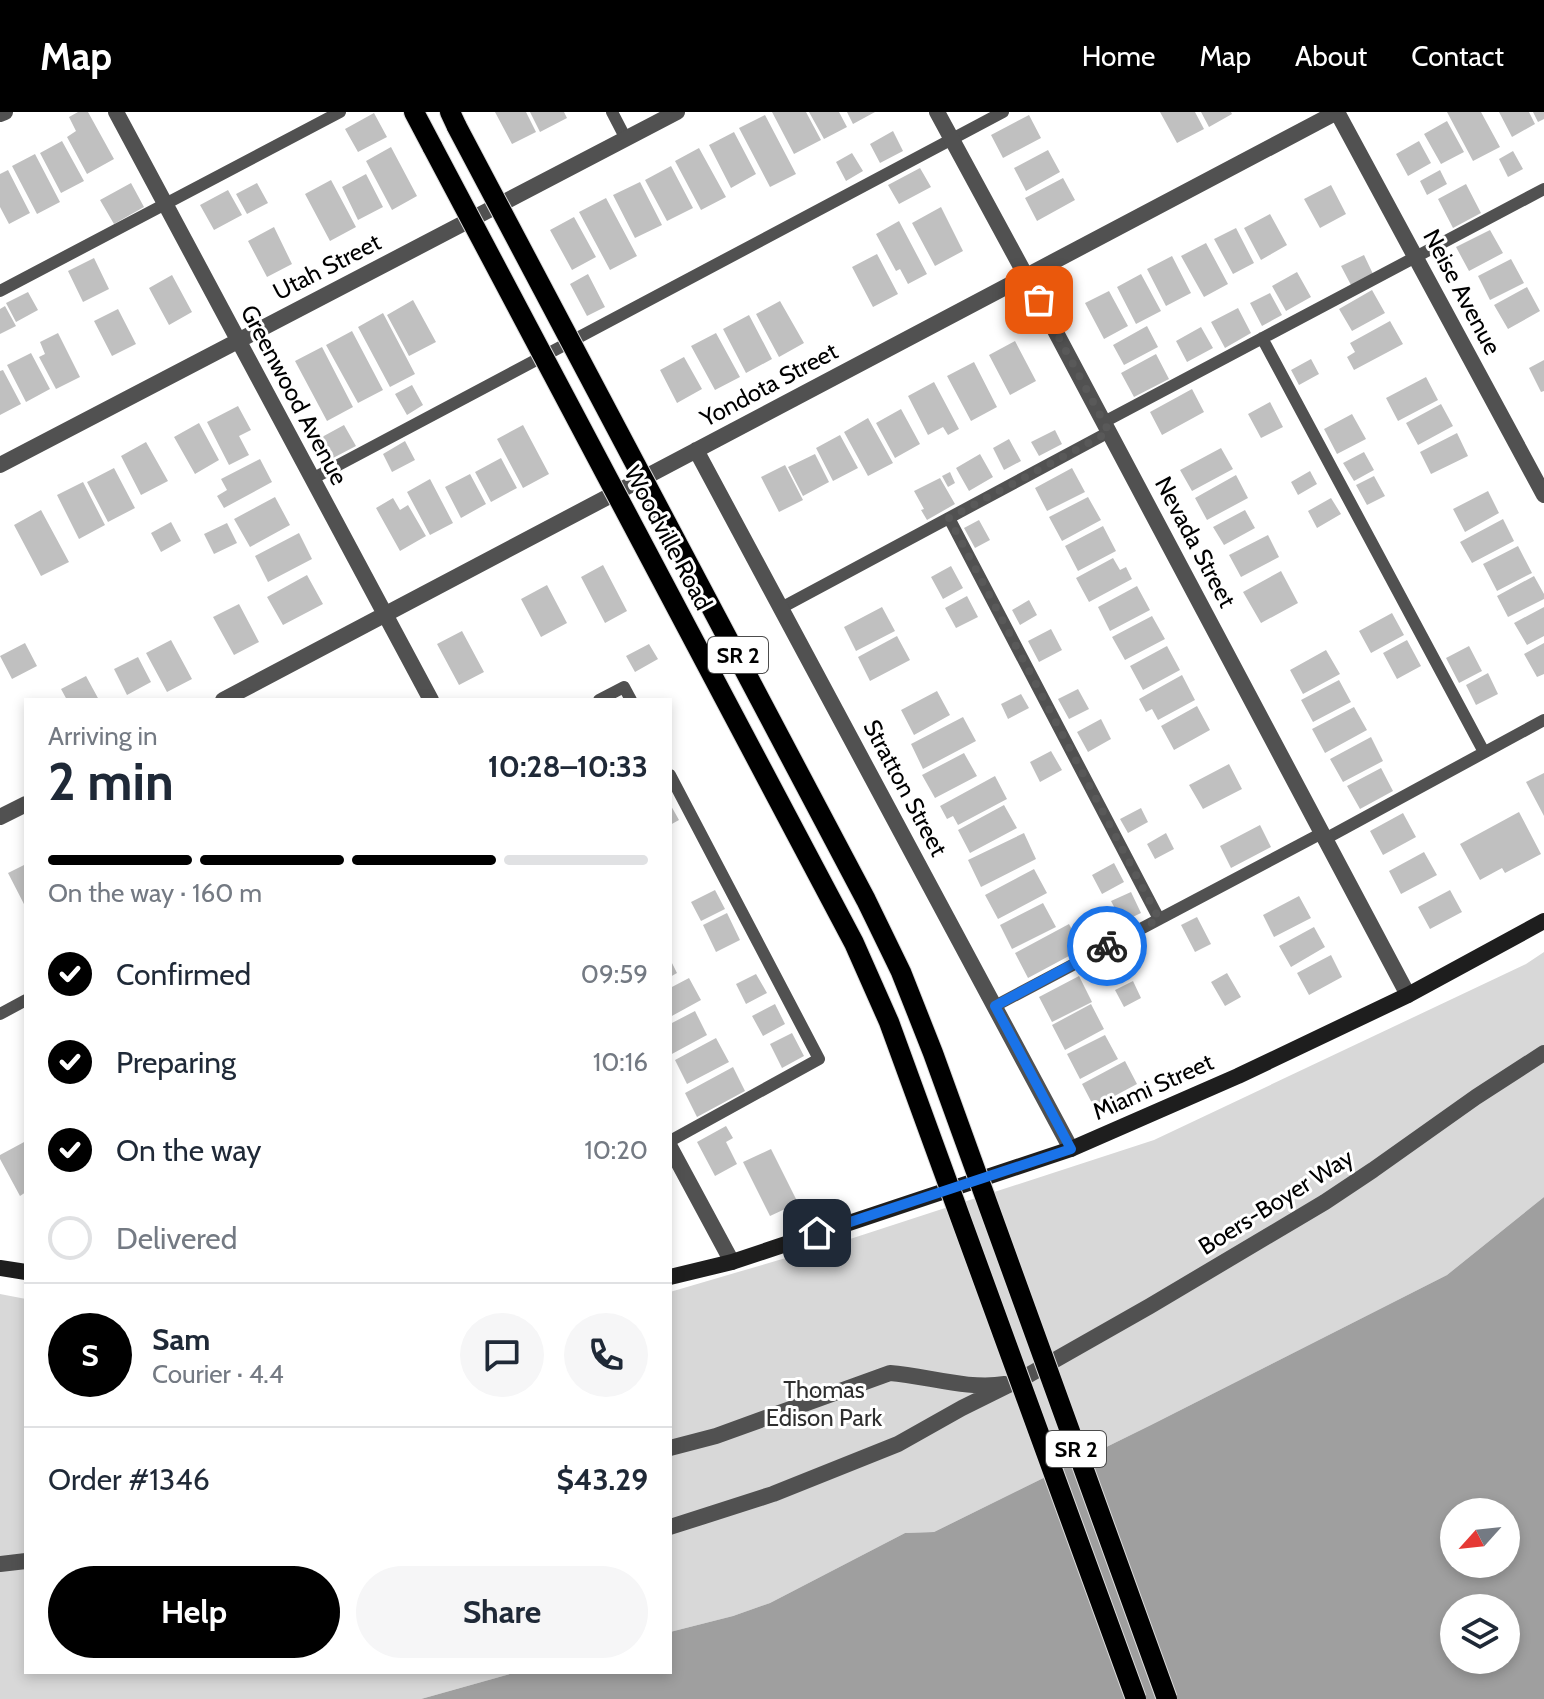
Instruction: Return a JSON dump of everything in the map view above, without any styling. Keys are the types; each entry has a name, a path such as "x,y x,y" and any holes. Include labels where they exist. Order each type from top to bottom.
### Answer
{"main road":[{"name":"Woodville Road","path":"414,112 854,943 889,1022 1136,1699"},
{"name":"Woodville Road","path":"454,119 882,931 918,1013 1167,1699"}],"street":[{"name":"Greenwood Avenue","path":"116,112 430,698"},
{"name":"Utah Street","path":"0,465 677,112"},
{"name":"Nevada Street","path":"937,112 1408,995"},
{"name":"Neise Avenue","path":"1337,112 1544,495"},
{"name":"Yondota Street","path":"227,698 1337,112"},
{"name":"Stratton Street","path":"696,450 1071,1149"},
{"path":"0,817 24,805"},
{"name":"Miami Street","path":"672,1277 732,1262 1071,1149 1238,1076 1408,995 1544,921"},
{"name":"Boers-Boyer Way","path":"672,1526 773,1494 898,1444 1025,1377 1325,1202 1544,1053"},
{"path":"672,1151 732,1262"},
{"path":"0,1268 24,1272"},
{"name":"Boers-Boyer Way","path":"672,1447 716,1436 890,1373 976,1385 1002,1385 1025,1377"},
{"path":"0,1564 24,1561"}],"lane":[{"path":"0,291 340,112"},
{"path":"612,112 626,139"},
{"path":"312,479 1003,112"},
{"path":"781,608 949,518 1262,338 1544,189"},
{"path":"1262,338 1484,752"},
{"path":"949,518 1159,919"},
{"path":"603,698 624,687 630,698"},
{"path":"995,1006 1544,720"},
{"path":"672,779 819,1059 672,1140"},
{"path":"0,1014 24,1001"}],"green space":[{"name":"Thomas Edison Park","path":"1544,952 1544,1197 1447,1275 934,1532 905,1533 770,1603 672,1631 672,1291 847,1240 1154,1140 1526,964"},
{"path":"0,1294 24,1299 24,1674 510,1674 421,1699 0,1699"}],"shaded area":[{"path":"1544,1197 1544,1699 421,1699 510,1674 672,1674 672,1631 770,1603 905,1533 934,1532 1447,1275"}],"building":[{"path":"78,112 88,112 114,159 87,174 67,137 76,131 69,117"},
{"path":"495,112 526,112 536,132 512,144"},
{"path":"530,112 564,112 567,118 540,132"},
{"path":"772,112 806,112 821,140 794,154"},
{"path":"809,112 839,112 847,127 824,139"},
{"path":"847,112 875,112 853,124"},
{"path":"1160,112 1195,112 1204,129 1177,143"},
{"path":"1201,112 1231,112 1232,114 1209,127"},
{"path":"1447,112 1481,112 1500,147 1473,161"},
{"path":"1499,112 1529,112 1535,124 1512,137"},
{"path":"1533,112 1544,112 1544,119 1538,122"},
{"path":"374,113 387,137 358,152 345,129"},
{"path":"765,115 796,174 770,187 739,128"},
{"path":"1029,115 1041,138 1003,158 991,135"},
{"path":"1447,121 1464,152 1441,164 1424,134"},
{"path":"893,131 903,151 880,163 870,144"},
{"path":"734,132 756,174 731,188 709,145"},
{"path":"62,141 84,181 61,193 40,153"},
{"path":"1419,141 1431,163 1408,176 1396,154"},
{"path":"391,147 417,196 392,210 366,161"},
{"path":"699,148 726,197 701,210 675,161"},
{"path":"1048,150 1060,172 1026,191 1014,168"},
{"path":"1513,151 1523,169 1508,177 1499,159"},
{"path":"852,153 863,171 846,181 836,162"},
{"path":"35,154 60,202 37,214 12,166"},
{"path":"671,166 693,208 667,221 645,180"},
{"path":"920,168 931,187 899,204 888,185"},
{"path":"8,170 30,213 9,224 0,207 0,174"},
{"path":"1440,170 1447,184 1427,195 1420,181"},
{"path":"366,174 383,207 358,220 342,187"},
{"path":"1063,178 1075,200 1037,221 1025,198"},
{"path":"331,180 356,227 330,241 305,194"},
{"path":"640,182 662,225 635,238 613,195"},
{"path":"131,183 144,207 114,224 100,200"},
{"path":"257,183 268,203 247,214 236,194"},
{"path":"1466,184 1481,213 1453,228 1438,199"},
{"path":"1331,185 1346,214 1320,228 1304,199"},
{"path":"228,190 242,215 214,230 200,205"},
{"path":"606,198 637,256 610,270 579,212"},
{"path":"941,207 963,251 935,266 912,223"},
{"path":"1270,214 1287,245 1261,260 1244,228"},
{"path":"574,217 596,257 572,270 550,230"},
{"path":"899,221 927,274 908,284 900,269 896,271 876,234"},
{"path":"274,227 292,264 267,277 248,241"},
{"path":"1236,228 1254,263 1233,274 1214,239"},
{"path":"1490,230 1503,253 1469,271 1456,247"},
{"path":"1206,243 1228,284 1204,297 1181,256"},
{"path":"877,254 898,294 873,307 852,267"},
{"path":"1364,255 1373,274 1351,285 1341,266"},
{"path":"1172,256 1191,293 1166,306 1147,269"},
{"path":"94,258 109,289 83,302 68,271"},
{"path":"1511,259 1524,283 1490,300 1478,276"},
{"path":"1297,272 1311,297 1286,311 1272,286"},
{"path":"588,274 605,307 587,316 570,284"},
{"path":"1141,274 1161,311 1136,324 1117,287"},
{"path":"172,275 192,312 169,325 149,288"},
{"path":"1527,287 1540,311 1508,329 1494,305"},
{"path":"1372,290 1385,313 1352,331 1339,309"},
{"path":"1109,291 1128,326 1104,339 1085,303"},
{"path":"28,292 38,310 16,322 6,303"},
{"path":"1270,293 1282,315 1262,326 1250,303"},
{"path":"413,300 436,342 409,356 387,315"},
{"path":"780,301 804,343 779,357 756,314"},
{"path":"5,306 16,326 0,334 0,309"},
{"path":"1238,308 1251,333 1225,348 1211,322"},
{"path":"118,309 136,344 112,356 94,321"},
{"path":"383,313 415,374 390,387 358,327"},
{"path":"749,315 772,359 746,373 723,329"},
{"path":"1390,321 1403,344 1354,370 1347,357 1355,352 1350,343"},
{"path":"1147,326 1158,347 1124,365 1113,345"},
{"path":"1201,327 1213,348 1187,362 1176,341"},
{"path":"352,331 383,390 358,403 326,345"},
{"path":"58,333 80,377 56,389 39,357 45,354 40,342"},
{"path":"716,333 740,377 715,390 691,346"},
{"path":"1015,341 1036,381 1010,395 989,355"},
{"path":"322,347 353,407 327,421 295,361"},
{"path":"31,353 50,389 26,402 7,365"},
{"path":"1156,354 1169,379 1134,397 1121,373"},
{"path":"684,357 702,389 677,403 660,370"},
{"path":"1311,359 1319,374 1299,385 1291,370"},
{"path":"1544,360 1544,391 1541,392 1529,368"},
{"path":"974,362 997,407 971,421 947,376"},
{"path":"3,370 21,404 0,415 0,371"},
{"path":"1426,377 1438,400 1398,421 1386,398"},
{"path":"934,382 959,429 948,435 943,427 928,435 908,396"},
{"path":"412,385 423,405 407,415 395,394"},
{"path":"1192,389 1204,412 1162,435 1150,412"},
{"path":"1270,402 1283,427 1261,438 1248,414"},
{"path":"1441,404 1453,426 1418,445 1406,423"},
{"path":"238,406 251,430 239,436 249,455 229,465 207,422"},
{"path":"901,409 920,444 895,458 876,423"},
{"path":"1352,414 1366,439 1337,454 1324,429"},
{"path":"868,418 893,463 868,476 844,432"},
{"path":"199,423 219,460 195,474 174,437"},
{"path":"344,425 356,446 333,458 322,437"},
{"path":"523,425 549,474 523,488 497,439"},
{"path":"1055,430 1062,444 1039,456 1031,442"},
{"path":"1457,433 1468,456 1431,474 1420,452"},
{"path":"840,435 858,468 833,481 816,448"},
{"path":"1009,439 1021,461 1004,470 993,448"},
{"path":"405,441 415,460 392,472 383,454"},
{"path":"146,442 168,481 141,495 121,456"},
{"path":"1221,448 1233,469 1192,491 1180,470"},
{"path":"1364,452 1374,470 1354,481 1343,463"},
{"path":"815,454 829,482 803,496 788,467"},
{"path":"980,454 993,477 969,491 956,468"},
{"path":"501,458 517,488 491,502 475,472"},
{"path":"260,459 272,482 224,508 217,496 227,490 221,479"},
{"path":"785,465 803,500 779,512 761,477"},
{"path":"114,468 135,508 108,522 87,482"},
{"path":"1072,468 1085,492 1047,511 1035,488"},
{"path":"1310,471 1317,484 1298,495 1291,482"},
{"path":"950,472 955,483 948,487 942,476"},
{"path":"470,474 486,504 461,518 445,487"},
{"path":"1236,475 1248,498 1207,520 1195,498"},
{"path":"1374,476 1385,496 1367,505 1356,485"},
{"path":"940,478 955,504 927,520 914,491"},
{"path":"430,479 453,523 430,535 407,492"},
{"path":"83,482 105,525 79,539 57,495"},
{"path":"1488,491 1499,513 1465,532 1453,509"},
{"path":"275,497 290,525 250,547 234,519"},
{"path":"1088,497 1101,520 1062,541 1049,517"},
{"path":"393,498 400,510 408,505 426,536 400,551 376,508"},
{"path":"1331,498 1341,514 1317,528 1308,511"},
{"path":"41,510 69,562 41,576 14,525"},
{"path":"1245,510 1255,528 1224,545 1213,527"},
{"path":"1503,519 1514,541 1472,563 1460,542"},
{"path":"979,520 990,540 975,548 964,528"},
{"path":"171,522 181,541 161,552 151,533"},
{"path":"227,523 237,543 214,554 204,534"},
{"path":"1103,526 1116,551 1078,571 1065,546"},
{"path":"299,533 312,559 268,582 255,556"},
{"path":"1268,535 1279,557 1241,577 1229,555"},
{"path":"1518,546 1532,573 1497,591 1483,564"},
{"path":"1113,558 1120,570 1126,567 1132,579 1089,602 1076,578"},
{"path":"603,565 627,611 605,623 581,577"},
{"path":"951,566 963,588 943,599 931,577"},
{"path":"1281,571 1298,603 1261,623 1243,592"},
{"path":"307,575 323,604 283,625 267,597"},
{"path":"1534,576 1544,599 1508,617 1497,596"},
{"path":"547,585 567,623 541,637 521,599"},
{"path":"1137,586 1150,610 1110,631 1098,607"},
{"path":"967,596 978,617 956,628 945,608"},
{"path":"1029,600 1037,615 1020,625 1012,610"},
{"path":"239,604 259,642 234,655 213,617"},
{"path":"882,607 895,631 856,651 844,627"},
{"path":"1544,607 1544,636 1527,645 1514,623"},
{"path":"1392,613 1404,635 1371,653 1359,631"},
{"path":"1152,616 1165,639 1125,660 1112,637"},
{"path":"1051,629 1062,650 1039,662 1028,641"},
{"path":"462,631 484,672 459,685 437,644"},
{"path":"897,636 910,660 870,681 858,657"},
{"path":"171,640 192,679 167,692 146,653"},
{"path":"1407,640 1421,666 1397,679 1383,653"},
{"path":"25,643 37,666 12,679 0,656"},
{"path":"1544,643 1544,674 1537,677 1524,654"},
{"path":"649,644 658,659 635,672 626,656"},
{"path":"1167,646 1180,670 1143,690 1130,666"},
{"path":"1469,646 1482,671 1459,683 1446,658"},
{"path":"1326,650 1340,674 1303,694 1290,670"},
{"path":"138,657 151,682 127,695 114,669"},
{"path":"1488,673 1498,694 1476,705 1466,685"},
{"path":"1182,675 1195,700 1158,720 1152,709 1146,712 1139,699"},
{"path":"86,676 98,698 66,698 61,689"},
{"path":"1339,680 1351,702 1313,722 1301,700"},
{"path":"1078,689 1089,709 1069,719 1058,699"},
{"path":"937,691 950,715 914,735 901,710"},
{"path":"1021,694 1029,708 1008,719 1001,704"},
{"path":"1197,706 1210,730 1174,750 1161,726"},
{"path":"1354,707 1367,730 1325,753 1312,729"},
{"path":"963,717 976,741 923,769 911,744"},
{"path":"1101,719 1111,739 1088,752 1077,732"},
{"path":"1371,737 1383,761 1343,782 1330,759"},
{"path":"1051,751 1062,770 1040,782 1030,762"},
{"path":"964,753 977,776 935,798 922,775"},
{"path":"1229,764 1242,789 1203,809 1189,785"},
{"path":"1381,768 1393,791 1360,809 1347,786"},
{"path":"1544,773 1544,816 1526,782"},
{"path":"995,776 1007,799 958,825 953,816 947,819 940,806"},
{"path":"1004,805 1017,828 970,853 958,830"},
{"path":"672,808 679,820 672,824"},
{"path":"1141,808 1148,822 1128,833 1120,819"},
{"path":"1519,812 1541,854 1505,873 1502,868 1480,880 1460,844"},
{"path":"1403,813 1416,837 1383,855 1370,831"},
{"path":"1260,825 1271,847 1231,868 1220,846"},
{"path":"1024,833 1036,859 981,887 968,860"},
{"path":"1166,833 1174,849 1155,859 1147,844"},
{"path":"1424,852 1437,875 1401,894 1389,871"},
{"path":"1114,863 1124,882 1102,894 1092,875"},
{"path":"24,865 24,904 8,873"},
{"path":"1034,869 1047,893 998,919 985,895"},
{"path":"715,890 725,909 701,921 691,902"},
{"path":"1450,890 1462,912 1430,929 1418,907"},
{"path":"1131,892 1141,913 1122,922 1111,901"},
{"path":"1299,896 1311,918 1274,937 1263,915"},
{"path":"1043,903 1056,927 1012,949 1000,925"},
{"path":"727,913 740,940 716,952 703,925"},
{"path":"1197,917 1211,944 1195,952 1181,925"},
{"path":"1069,924 1082,949 1028,978 1015,953"},
{"path":"1314,927 1325,947 1291,967 1279,946"},
{"path":"1117,955 1127,976 1112,983 1101,962"},
{"path":"1331,955 1342,977 1309,995 1297,973"},
{"path":"1227,973 1241,997 1225,1006 1211,982"},
{"path":"756,974 767,993 746,1004 736,984"},
{"path":"1079,976 1092,1002 1052,1022 1039,997"},
{"path":"689,978 701,1000 672,1016 672,987"},
{"path":"1133,981 1141,998 1124,1007 1115,990"},
{"path":"775,1004 785,1024 763,1036 752,1016"},
{"path":"1091,1004 1104,1029 1065,1050 1052,1025"},
{"path":"695,1011 707,1035 672,1054 672,1023"},
{"path":"792,1033 804,1056 782,1068 770,1044"},
{"path":"1105,1035 1118,1059 1080,1079 1067,1054"},
{"path":"716,1038 729,1062 687,1084 675,1060"},
{"path":"1125,1061 1137,1084 1094,1107 1082,1084"},
{"path":"733,1067 745,1091 697,1117 685,1093"},
{"path":"726,1126 733,1138 726,1142 737,1164 715,1176 697,1142"},
{"path":"24,1142 24,1193 20,1196 0,1159 0,1155"},
{"path":"771,1149 798,1203 770,1216 743,1162"}],"way so far":[{"path":"1039,300 1109,432 949,518 1159,919 1107,946"}],"route":[{"path":"817,1233 1071,1149 995,1006 1107,946"}]}
